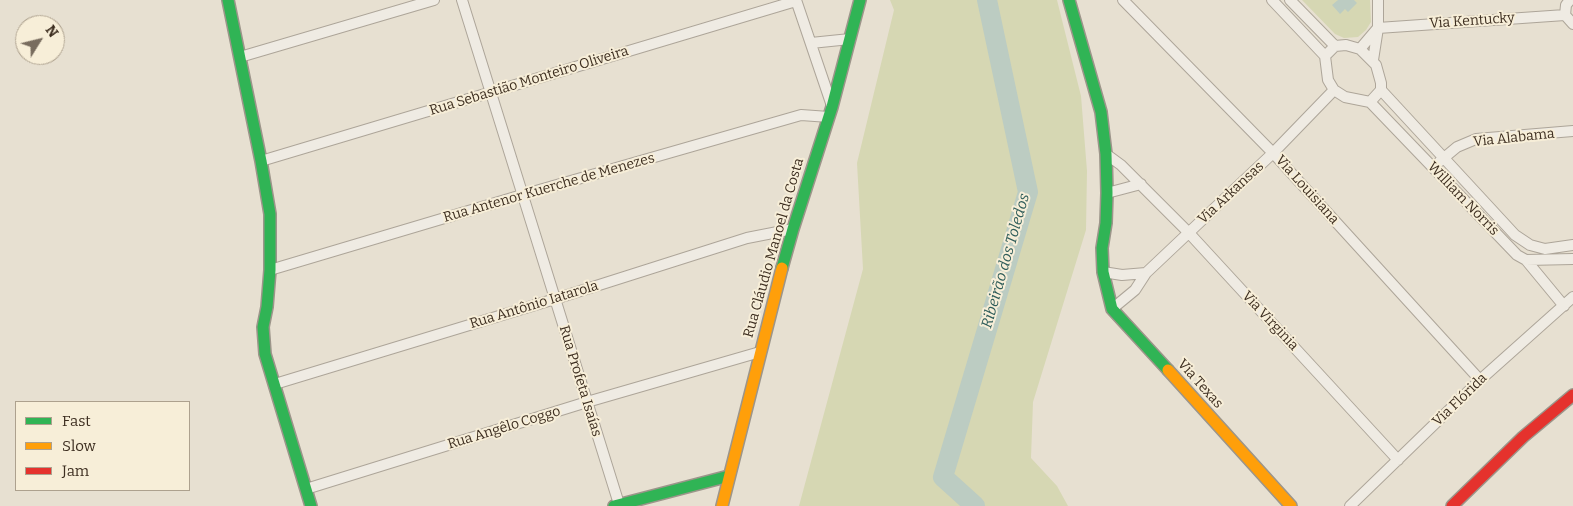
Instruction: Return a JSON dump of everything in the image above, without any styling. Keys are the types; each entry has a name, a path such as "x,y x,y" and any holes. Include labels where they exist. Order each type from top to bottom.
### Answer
{"street":[{"path":"228,0 270,214 270,270 263,328 265,354 311,506"},
{"path":"240,57 434,0"},
{"name":"Rua Profeta Isaías","path":"462,0 587,402 616,505"},
{"path":"796,0 831,112"},
{"name":"Rua Sebastião Monteiro Oliveira","path":"261,161 796,0"},
{"name":"Rua Cláudio Manoel da Costa","path":"722,506 793,229 831,112 860,0"},
{"name":"Via Texas","path":"1069,0 1101,112 1106,154 1107,193 1106,223 1102,248 1103,272 1112,309 1291,506"},
{"name":"Via Louisiana","path":"1117,0 1126,3 1273,153 1480,380"},
{"path":"1272,0 1325,56 1328,80 1334,90 1345,97 1370,102 1381,90 1382,83 1376,65 1360,49 1346,45 1335,46 1325,56"},
{"path":"1290,0 1335,46"},
{"path":"1372,60 1378,28 1378,0"},
{"path":"1570,0 1566,5 1565,14 1573,24"},
{"name":"Via Kentucky","path":"1378,28 1565,14"},
{"path":"1360,49 1378,28"},
{"path":"811,43 850,39"},
{"name":"Via Arkansas","path":"1112,309 1136,290 1146,273 1273,153 1334,90"},
{"name":"William Norris","path":"1381,90 1515,234 1530,245 1545,249 1573,245"},
{"name":"William Norris","path":"1370,102 1517,255 1526,260 1564,306"},
{"name":"Rua Antenor Kuerche de Menezes","path":"270,270 801,115 831,112"},
{"name":"Via Alabama","path":"1434,168 1457,147 1476,139 1573,131"},
{"name":"Via Virginia","path":"1106,154 1141,184 1189,233 1398,460"},
{"path":"1107,193 1141,184"},
{"name":"Rua Antônio Iatarola","path":"275,384 555,299 747,238 793,229"},
{"path":"1526,260 1573,259"},
{"path":"1103,272 1122,275 1146,273"},
{"name":"Via Flórida","path":"1350,506 1480,380 1573,297"},
{"name":"Rua Angêlo Coggo","path":"306,489 587,402 760,352"},
{"path":"1452,506 1522,437 1573,395"},
{"path":"616,505 729,476"}],"green space":[{"path":"890,0 1057,0 1081,96 1087,171 1086,230 1033,402 1031,458 1057,486 1068,506 799,506 863,269 857,163 894,10"},
{"path":"1302,0 1370,0 1371,22 1358,37 1344,38 1335,34"}],"shaded area":[{"path":"1338,0 1354,0 1357,3 1348,12 1345,9 1340,14 1332,5"}],"waterway":[{"name":"Ribeirão dos Toledos","path":"975,506 943,477 1028,192 987,0"}],"traffic: fast":[{"path":"228,0 270,214 270,270 267,307 263,327 265,354 311,506"},
{"path":"782,268 832,107 860,0"},
{"path":"1069,0 1101,112 1106,154 1107,193 1106,223 1102,248 1103,272 1112,309 1168,370"},
{"path":"614,506 729,476"}],"traffic: slow":[{"path":"722,506 782,268"},
{"path":"1168,370 1291,506"}],"traffic: jam":[{"path":"1452,506 1523,437 1573,395"}]}
